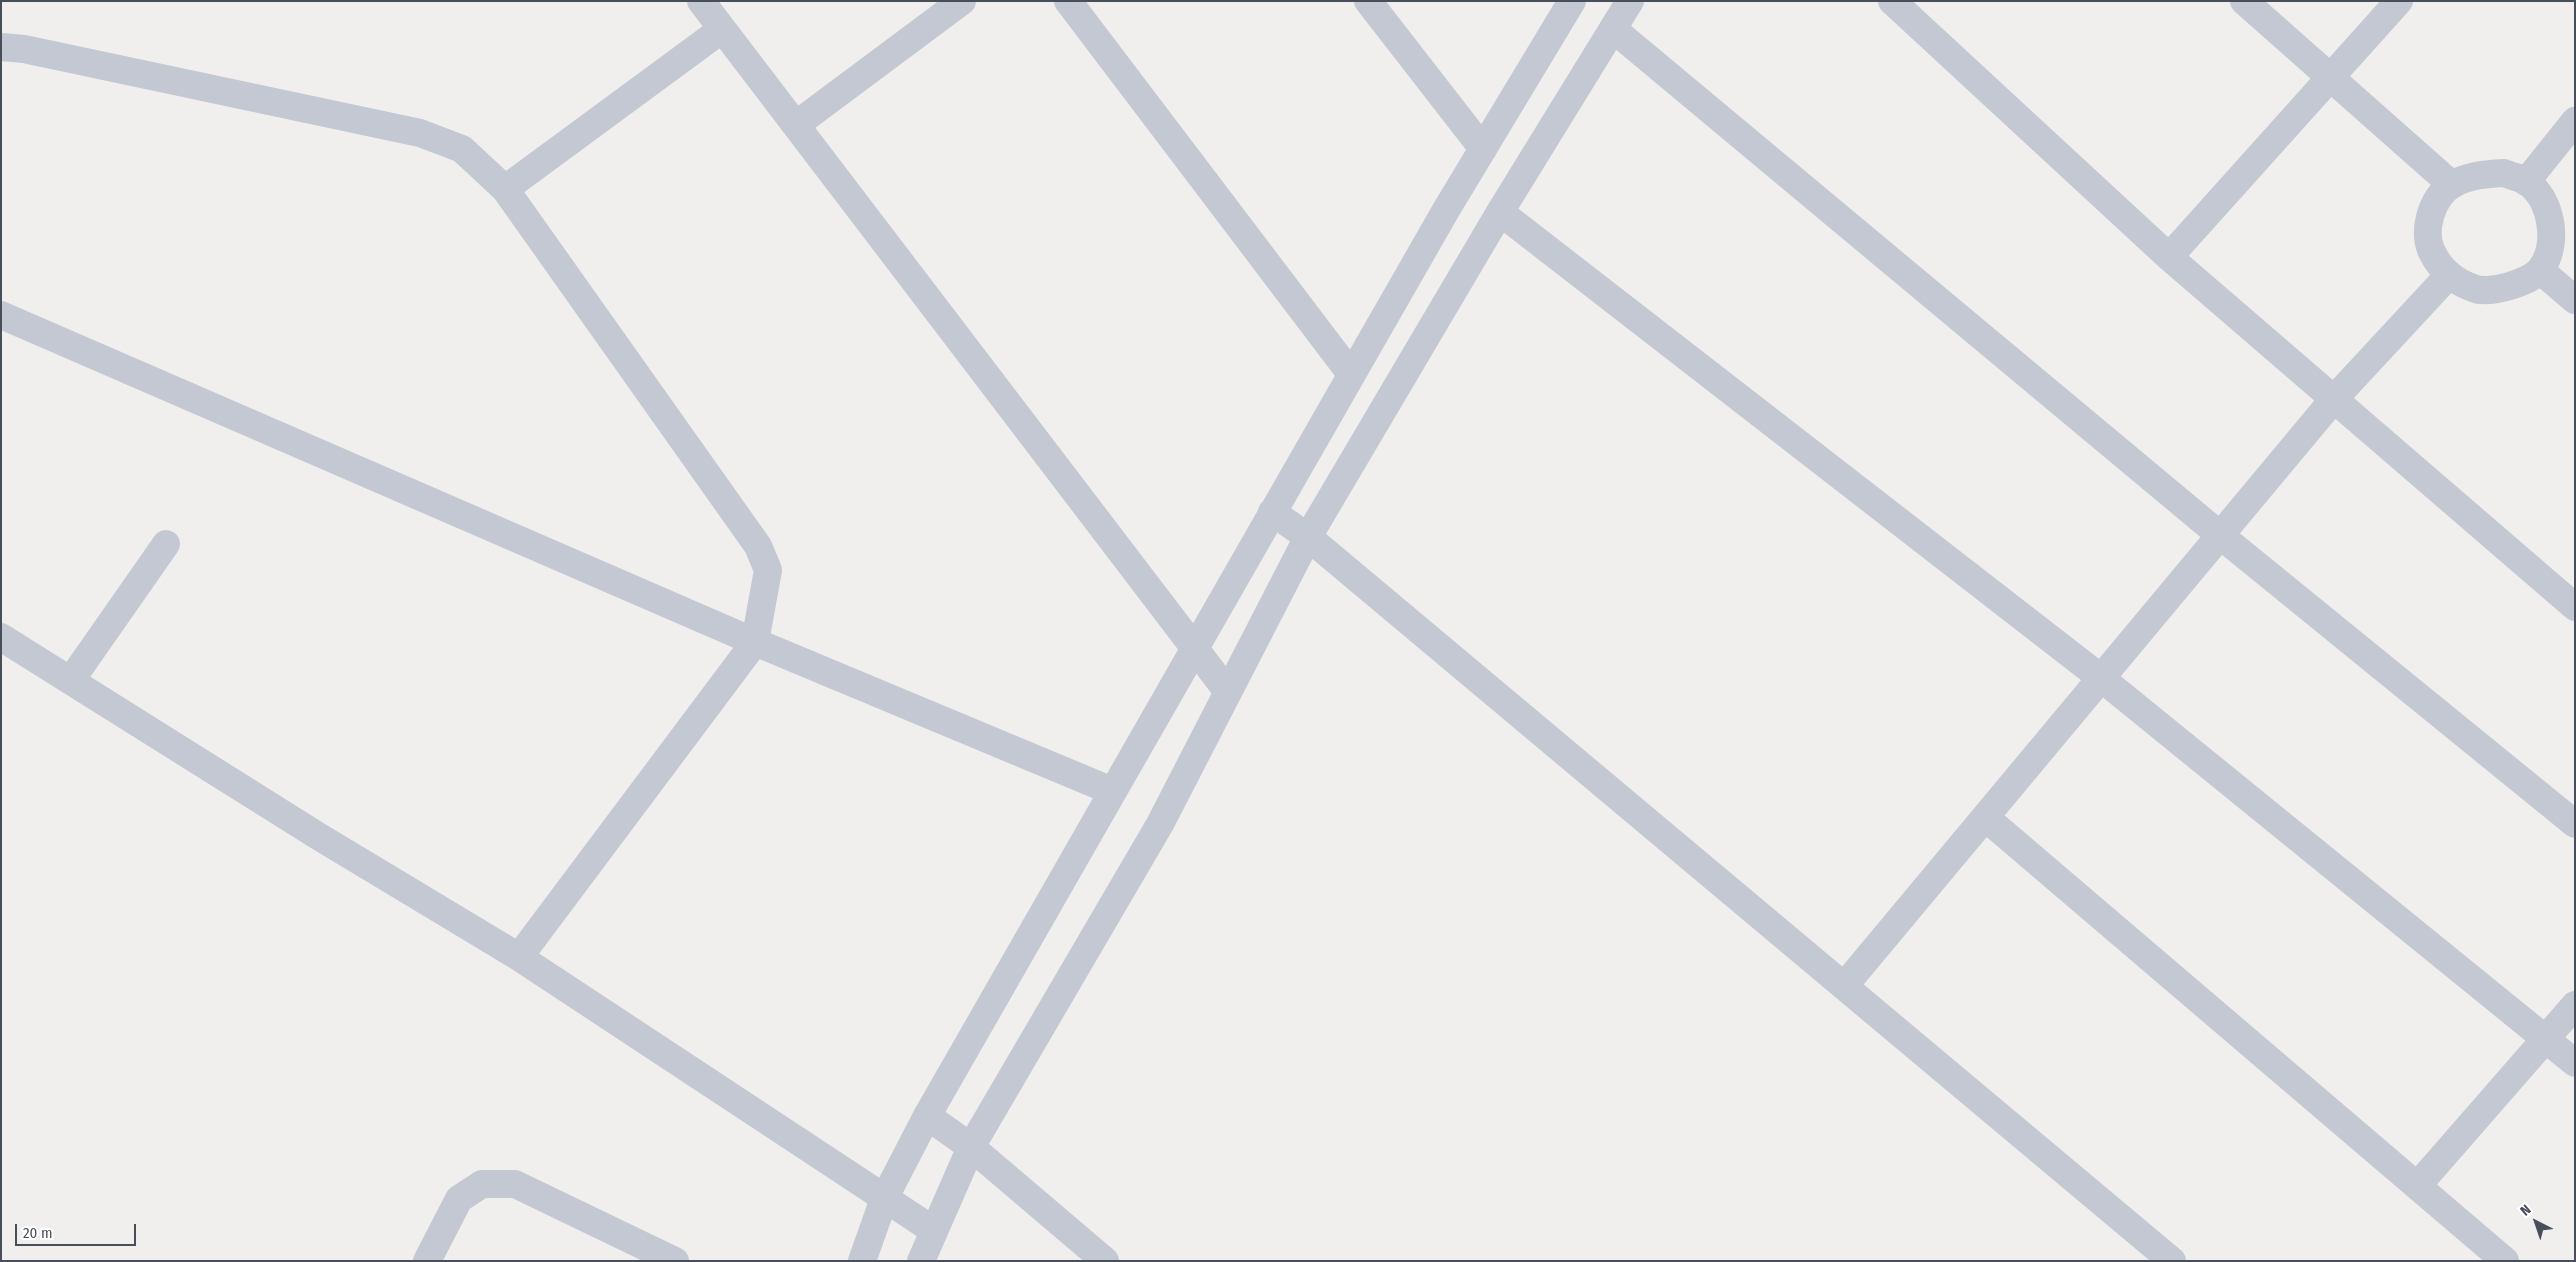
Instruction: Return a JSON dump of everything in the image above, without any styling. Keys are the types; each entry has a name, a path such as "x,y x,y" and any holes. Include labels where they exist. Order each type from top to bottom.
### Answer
{"street":[{"path":"701,1 721,30 797,124 1228,692"},
{"path":"797,124 962,1"},
{"path":"1068,1 1351,374"},
{"path":"1368,1 1483,149"},
{"path":"862,1261 884,1199 927,1116 1351,374 1572,1"},
{"path":"921,1261 971,1147 1160,824 1308,537 1500,212 1630,1"},
{"path":"1892,1 2169,257 2575,607"},
{"path":"2244,1 2452,185"},
{"path":"2169,257 2399,1"},
{"path":"1613,29 2222,536 2575,824"},
{"path":"505,189 721,30"},
{"path":"1,47 24,49 420,133 462,149 505,189 758,546 768,570 764,601 755,642 519,957"},
{"path":"2526,182 2575,121"},
{"path":"2504,173 2526,182 2545,204 2552,226 2551,246 2540,270 2520,283 2483,289 2474,289 2449,275 2437,262 2428,246 2427,225 2435,204 2452,185 2479,174 2504,173"},
{"path":"1500,212 2101,678 2575,1063"},
{"path":"2540,270 2575,300"},
{"path":"1845,985 2222,536 2333,400 2449,275"},
{"path":"1,315 755,642 1112,791"},
{"path":"1272,512 1308,537 1845,985 2172,1261"},
{"path":"71,680 166,544"},
{"path":"1,637 318,836 519,957 933,1230"},
{"path":"1986,818 2505,1261"},
{"path":"2418,1185 2575,1005"},
{"path":"927,1116 971,1147 1105,1261"},
{"path":"427,1261 459,1199 482,1184 515,1184 675,1261"}]}
